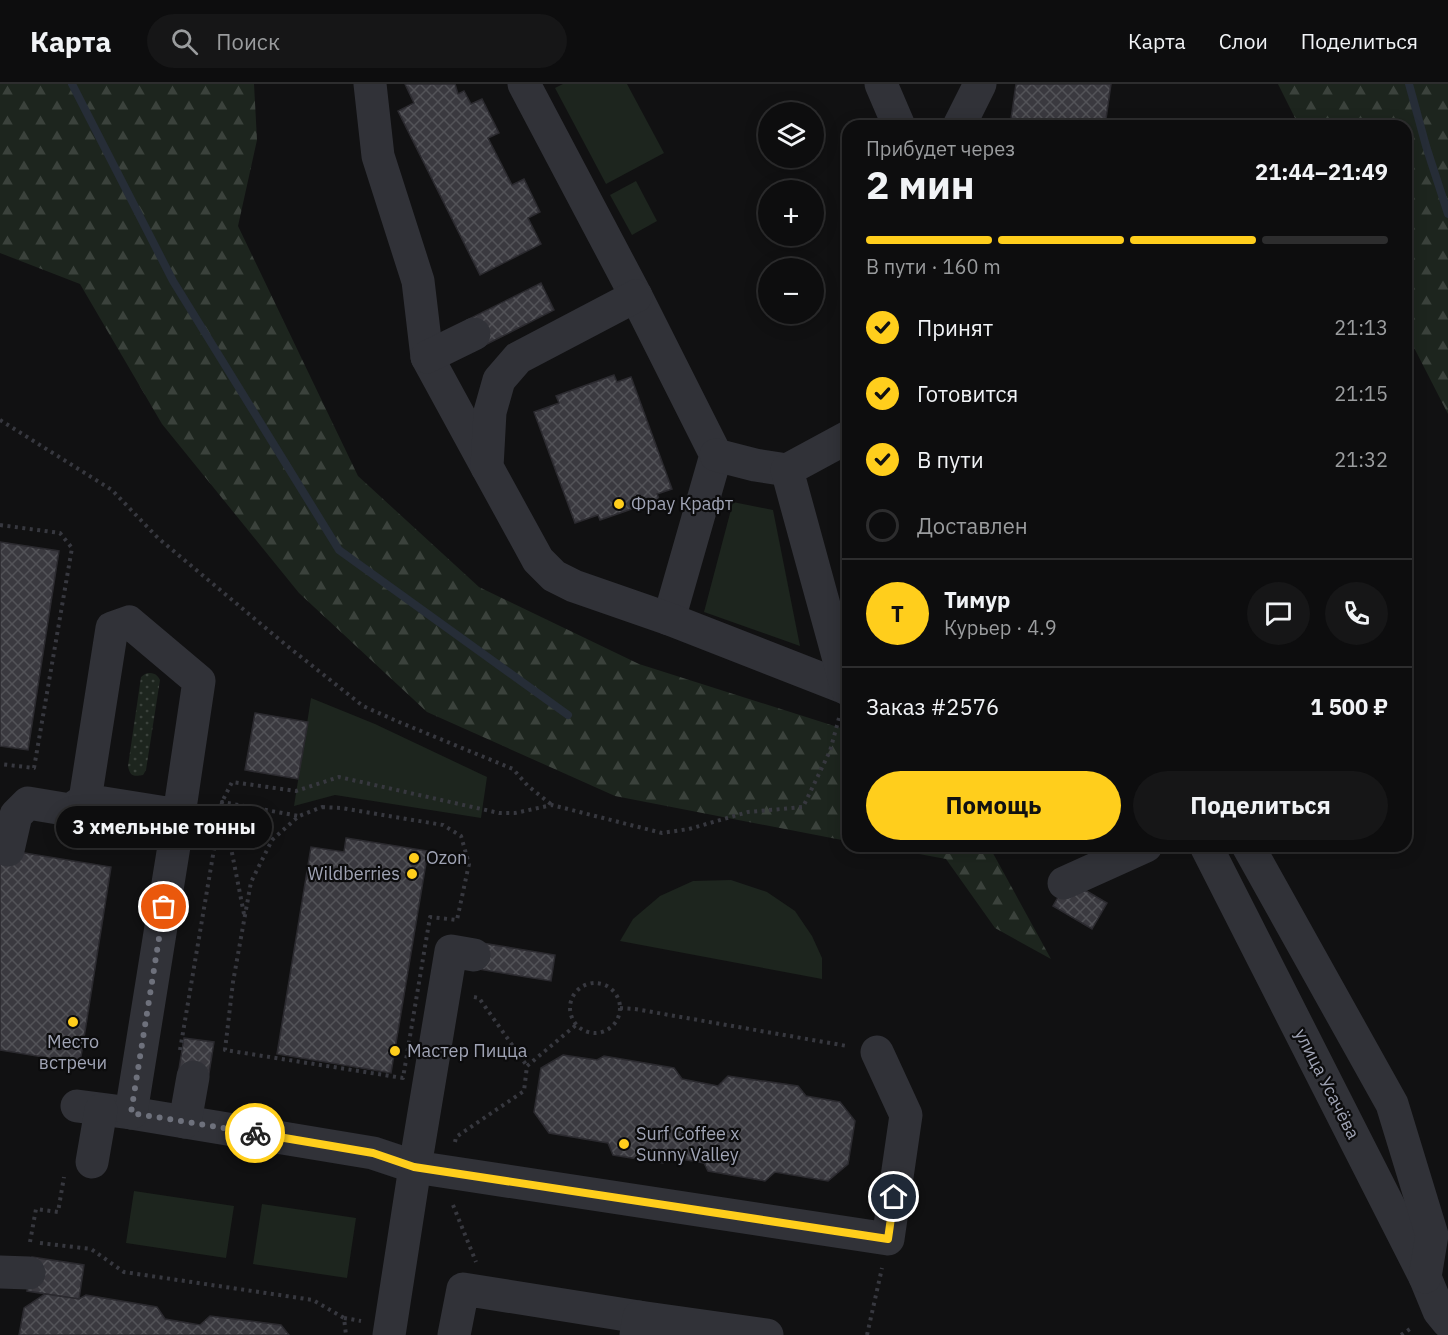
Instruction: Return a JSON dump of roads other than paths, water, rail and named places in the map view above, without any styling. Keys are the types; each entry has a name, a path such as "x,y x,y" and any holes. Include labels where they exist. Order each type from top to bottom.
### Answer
{"street":[{"path":"370,84 378,156 418,281 427,357 538,560 555,576 574,586 669,619 842,687"},
{"path":"524,84 636,296 716,456 669,619"},
{"path":"881,84 896,120"},
{"path":"962,120 980,84"},
{"path":"487,466 490,412 499,380 518,358 636,296"},
{"path":"427,357 474,334"},
{"path":"716,456 787,470 842,440"},
{"path":"787,470 842,667"},
{"path":"78,1169 103,1110 179,815 199,681 129,622 112,628 85,800"},
{"path":"8,850 15,815 28,803 70,810 85,800 179,815"},
{"path":"1064,883 1133,852"},
{"name":"улица Усачёва","path":"1209,852 1425,1277 1439,1311 1448,1322"},
{"path":"1251,852 1392,1104 1431,1235 1425,1277"},
{"path":"389,1335 430,1169 444,991 459,947"},
{"path":"103,1110 373,1153 430,1169 888,1239 906,1115 877,1052"},
{"path":"185,1122 193,1080"},
{"path":"454,1335 463,1289 637,1326 767,1335"}],"waterway":[{"path":"72,84 173,281 339,550 568,715"},
{"path":"1409,84 1448,214"}],"place":[{"name":"Фрау Крафт","path":"619,504"},
{"name":"Ozon","path":"414,858"},
{"name":"Wildberries","path":"412,874"},
{"name":"3 хмельные тонны","path":"164,907"},
{"name":"Место встречи","path":"73,1022"},
{"name":"Мастер Пицца","path":"395,1051"},
{"name":"Surf Coffee x Sunny Valley","path":"624,1144"}]}
